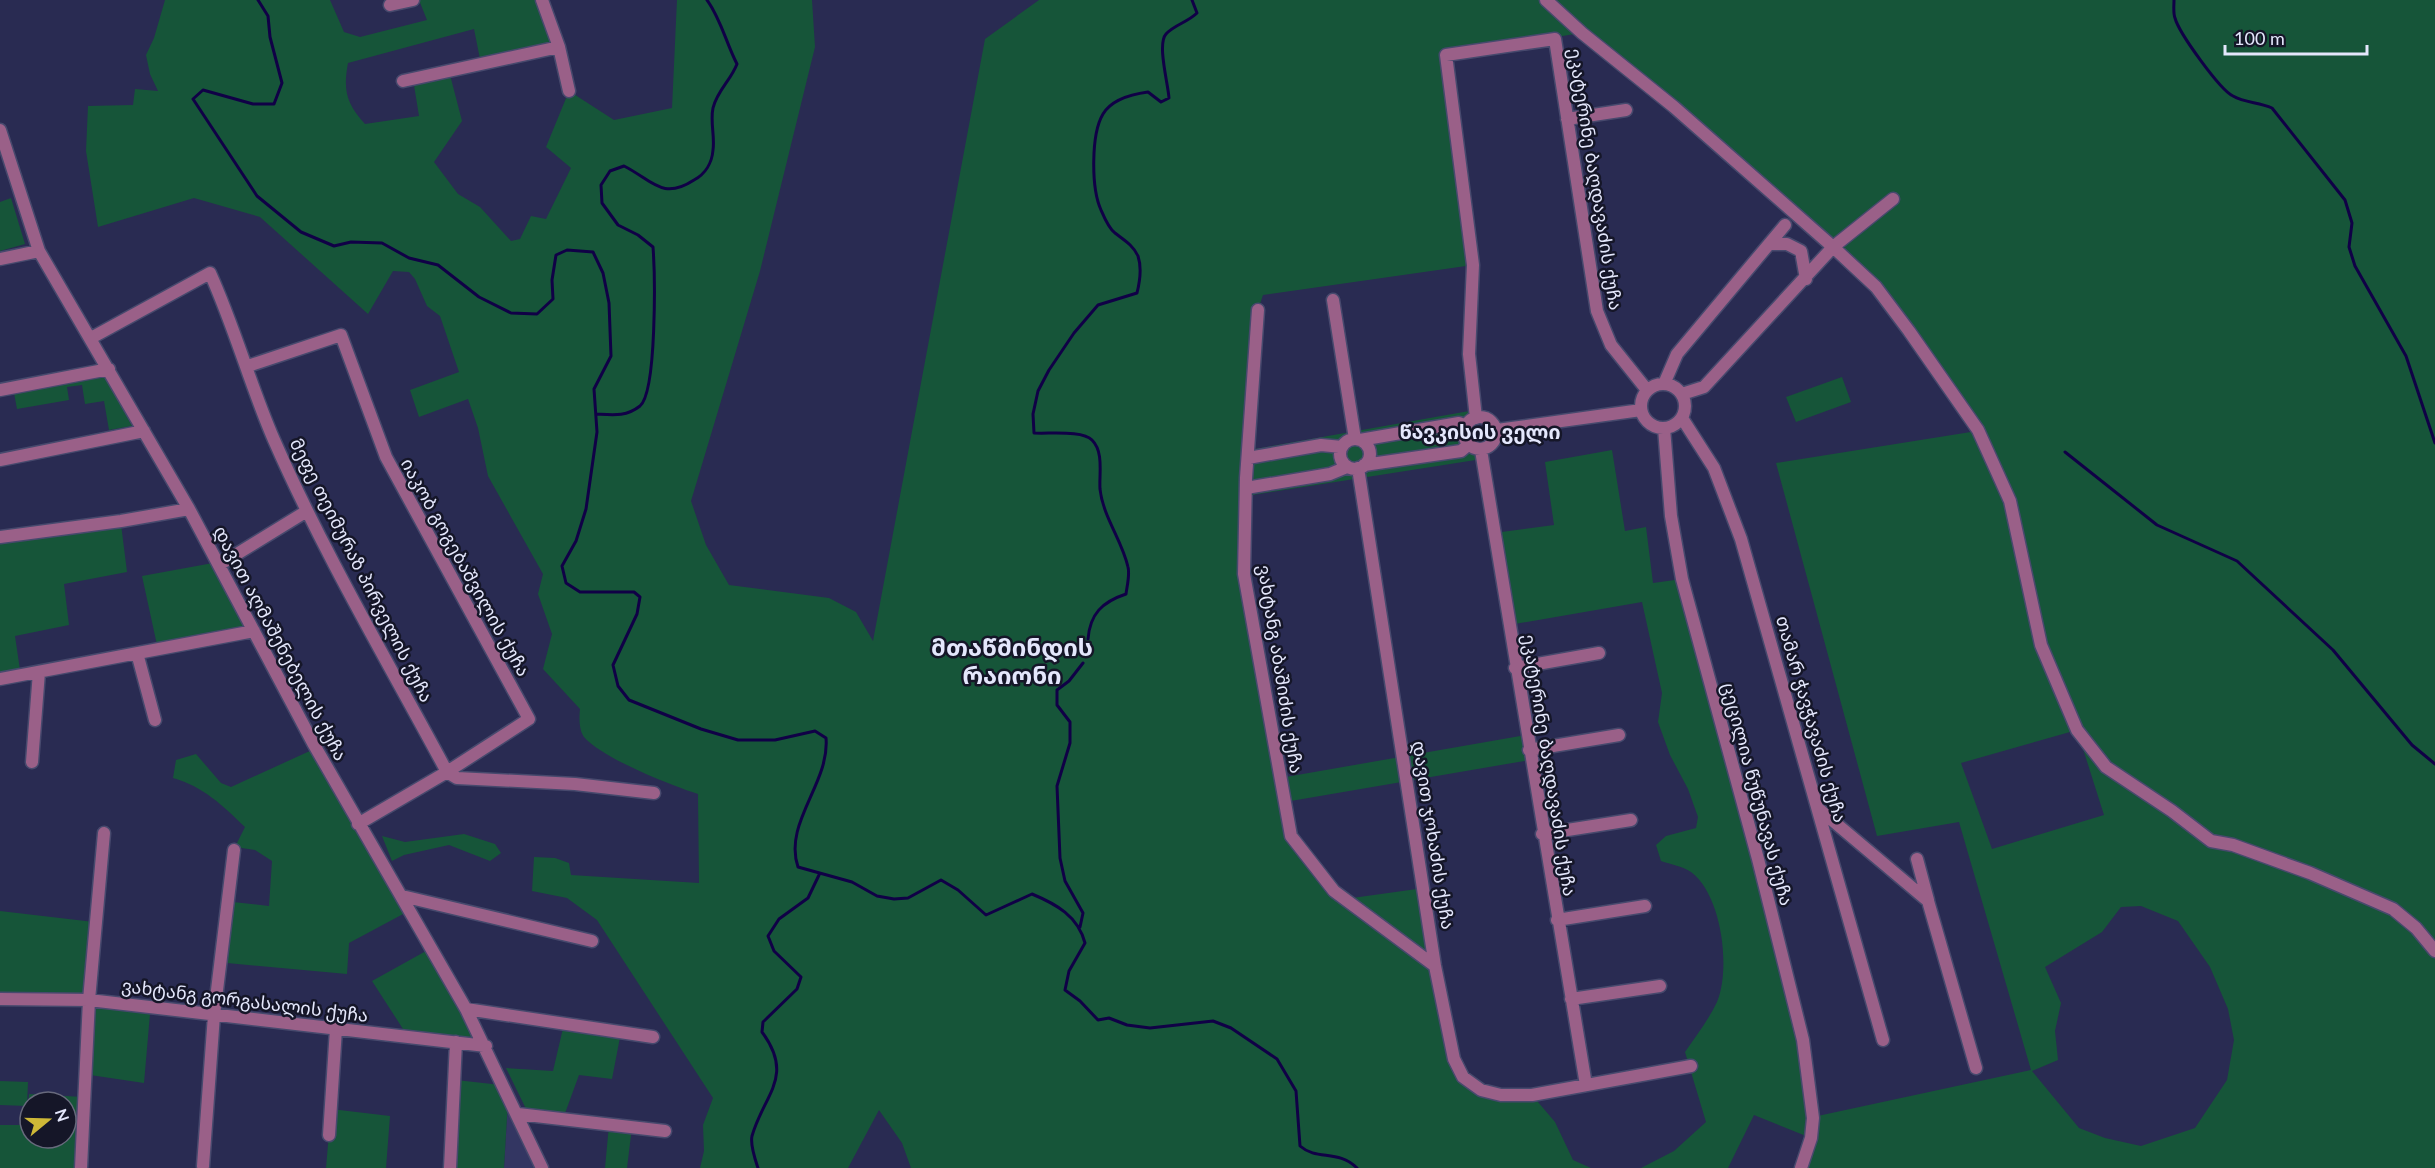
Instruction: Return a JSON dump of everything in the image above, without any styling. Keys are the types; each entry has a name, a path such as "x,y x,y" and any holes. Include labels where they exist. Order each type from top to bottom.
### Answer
{"street":[{"path":"390,6 413,0"},
{"path":"542,0 559,47 568,91"},
{"path":"1546,0 1833,247 1876,287 1978,430 2010,501 2041,645 2077,729 2106,767 2172,811 2211,842 2233,845 2300,869 2393,909 2416,928 2435,951"},
{"name":"ეკატერინე ბაღდავაძის ქუჩა","path":"1476,418 1469,354 1473,266 1446,55 1555,39 1597,311 1611,345 1647,390"},
{"path":"403,81 559,47"},
{"path":"1567,119 1626,110"},
{"name":"დავით აღმაშენებელის ქუჩა","path":"1,136 39,251 189,509 358,824 466,1009 486,1046 542,1168"},
{"path":"1682,394 1704,387 1806,279 1833,247 1893,199"},
{"path":"1664,384 1677,354 1785,225"},
{"path":"1769,244 1787,244 1801,251 1806,279"},
{"path":"0,259 39,251"},
{"name":"მეფე თეიმურაზ პირველის ქუჩა","path":"91,338 210,273 248,366 273,438 307,511 447,772"},
{"path":"1333,300 1358,440 1369,450 1369,456 1357,467"},
{"name":"ვახტანგ აბაშიძის ქუჩა","path":"1258,310 1246,488 1244,574 1290,836 1334,891 1436,966"},
{"name":"იაკობ გოგებაშვილის ქუჩა","path":"248,366 341,335 386,457 529,719 447,772 358,824"},
{"path":"0,390 109,369"},
{"path":"1664,384 1671,385 1682,394 1685,410 1677,423 1664,428 1649,423 1641,410 1641,403 1647,390 1664,384"},
{"path":"1497,430 1641,410"},
{"path":"1476,418 1487,418 1497,430 1494,442 1481,450 1468,445 1464,434 1466,426 1476,418"},
{"name":"თამარ ჭავჭავაძის ქუჩა","path":"1682,418 1714,468 1742,539 1883,1040"},
{"path":"1357,467 1340,457 1342,447 1348,441 1459,423 1466,426"},
{"name":"ცეცილია წუწუნავას ქუჩა","path":"1664,428 1671,516 1682,579 1764,879 1803,1040 1813,1118 1811,1138 1801,1168"},
{"path":"0,460 144,431"},
{"path":"1248,458 1321,445 1342,447"},
{"path":"1246,488 1330,474 1357,467 1461,451 1468,445"},
{"name":"ეკატერინე ბაღდავაძის ქუჩა","path":"1481,450 1542,834 1586,1085"},
{"name":"დავით ჯოხაძის ქუჩა","path":"1357,467 1436,966 1454,1059 1463,1077 1481,1090 1500,1095 1532,1095 1586,1085"},
{"path":"0,537 121,521 189,509"},
{"path":"219,565 307,511"},
{"path":"0,679 254,632"},
{"path":"137,653 155,720"},
{"path":"1515,668 1599,653"},
{"path":"32,762 39,672"},
{"path":"1529,750 1619,735"},
{"path":"447,772 457,778 575,784 654,793"},
{"path":"1820,810 1928,902"},
{"path":"1542,834 1631,820"},
{"path":"81,1168 89,1000 104,833"},
{"path":"203,1166 214,1015 234,850"},
{"path":"1917,858 1976,1068"},
{"path":"402,896 592,941"},
{"path":"1557,920 1645,906"},
{"path":"1571,999 1660,986"},
{"name":"ვახტანგ გორგასალის ქუჩა","path":"0,999 89,1000 486,1046"},
{"path":"466,1009 653,1036"},
{"path":"329,1135 336,1029"},
{"path":"450,1168 456,1042"},
{"path":"1586,1085 1691,1066"},
{"path":"518,1114 665,1131"}],"shaded area":[{"path":"508,1100 537,1168 504,1168"}],"green space":[{"path":"165,0 330,0 344,32 360,37 427,20 419,0 542,0 559,47 481,64 474,29 348,63 346,89 350,103 365,124 419,116 413,79 449,71 462,121 434,162 458,194 480,207 511,241 520,239 531,216 546,219 571,168 546,147 569,91 614,120 672,108 677,0 812,0 815,47 760,271 691,501 706,545 729,585 829,598 856,612 873,641 985,39 1039,0 2435,0 2435,1168 1801,1168 1811,1138 1754,1115 1728,1168 1641,1168 1674,1151 1706,1122 1685,1052 1717,1002 1723,971 1721,933 1717,915 1702,883 1688,870 1661,861 1656,845 1666,836 1696,828 1698,817 1658,722 1662,693 1642,602 1509,625 1494,533 1554,525 1545,462 1612,450 1625,531 1646,527 1653,583 1682,579 1790,980 1813,1117 2031,1070 1959,822 1877,836 1776,463 1977,431 1876,287 1581,33 1446,55 1473,265 1263,295 1258,310 1249,450 1475,410 1469,422 1482,459 1246,496 1244,574 1280,778 1526,735 1530,760 1285,802 1291,836 1345,899 1424,888 1454,1059 1481,1090 1532,1095 1555,1122 1573,1160 1591,1168 911,1168 902,1143 879,1110 848,1168 700,1168 704,1151 703,1125 713,1098 597,920 567,898 532,891 534,857 555,858 569,863 571,875 699,883 698,794 637,770 605,754 593,745 581,731 580,709 543,669 552,634 538,594 543,574 488,476 478,428 468,399 419,417 410,390 459,372 440,316 427,306 415,279 409,272 393,271 368,314 260,217 194,198 98,227 86,151 88,106 133,105 135,89 158,91 150,74 146,55 154,38","holes":["2077,730 2104,815 1992,849 1961,763","2141,906 2178,921 2210,967 2228,1009 2234,1040 2227,1080 2195,1128 2141,1146 2105,1138 2079,1128 2032,1071 2058,1060 2055,1031 2061,1003 2045,967 2102,932 2121,907"]},
{"path":"11,198 25,244 0,251 0,202"},
{"path":"105,377 132,426 109,430 104,401 85,404 82,385 67,387 69,400 17,409 14,393"},
{"path":"1842,377 1851,402 1796,422 1786,397"},
{"path":"121,524 127,572 64,584 69,625 15,636 20,670 0,674 0,539"},
{"path":"213,563 248,628 157,645 142,576"},
{"path":"312,750 405,913 349,943 347,974 227,963 233,902 269,906 272,861 255,850 235,847 245,827 203,792 173,778 176,760 196,754 221,783 231,787"},
{"path":"464,834 495,844 501,853 490,861 449,845 404,855 392,861 382,836 405,842"},
{"path":"0,911 94,922 86,997 0,992"},
{"path":"426,951 478,1041 403,1029 372,981"},
{"path":"92,1005 150,1014 144,1083 90,1075"},
{"path":"564,1024 621,1032 612,1079 579,1075 564,1116 528,1113 506,1068 553,1071"},
{"path":"456,1080 501,1085 508,1100 504,1168 452,1168"},
{"path":"0,1081 28,1082 28,1090 18,1090 18,1106 0,1105"},
{"path":"78,1097 83,1097 79,1168 0,1168 0,1125 18,1125 18,1150 78,1150"},
{"path":"331,1109 390,1116 386,1168 326,1168"},
{"path":"609,1125 632,1127 627,1168 605,1168"}],"waterway":[{"path":"258,0 268,16 270,37 282,83 274,104 253,104 203,90 193,99 257,196 301,232 334,246 351,242 382,243 409,258 438,265 479,297 511,313 537,314 553,299 552,280 556,255 567,250 593,252 603,273 609,303 611,356 594,389 597,432 586,509 576,541 562,566 566,583 580,592 634,592 640,597 637,614 613,665 618,686 629,700 701,729 738,740 775,740 815,731 826,738 821,771 801,819 797,835 795,851 798,867 852,882 877,896 894,899 908,898 941,880 958,890 986,915 1032,894 1049,902 1071,918 1077,925 1085,943 1069,971 1065,990 1080,1001 1098,1020 1109,1018 1127,1025 1150,1028 1213,1021 1231,1028 1277,1059 1296,1091 1300,1146 1313,1153 1350,1162 1357,1168"},
{"path":"596,414 619,414 630,412 640,406 646,396 654,331 653,247 638,235 618,225 602,203 601,185 610,171 624,166 658,186 674,189 694,180 707,168 713,150 713,108 737,64 707,0"},
{"path":"1088,639 1091,623 1099,610 1110,601 1126,594 1128,567 1102,499 1100,457 1096,445 1088,437 1081,435 1034,433 1033,414 1038,391 1049,370 1074,333 1098,305 1137,293 1140,275 1138,256 1131,246 1111,229 1095,189 1096,134 1103,114 1117,101 1148,92 1161,102 1169,98 1163,55 1164,39 1169,31 1197,13 1192,0"},
{"path":"2174,0 2174,14 2178,25 2219,83 2233,96 2272,108 2345,200 2352,223 2349,247 2355,266 2406,356 2435,443"},
{"path":"2065,452 2157,525 2237,561 2333,650 2412,745 2435,764"},
{"path":"1080,927 1083,913 1065,881 1060,858 1057,786 1070,743 1070,722 1057,705 1057,690 1069,681 1083,663"},
{"path":"758,1168 752,1148 752,1136 777,1074 772,1048 762,1032 763,1022 797,989 801,977 774,951 768,936 779,919 808,898 819,875"}],"district":[{"name":"წავკისის ველი","path":"1480,431"},
{"name":"მთაწმინდის რაიონი","path":"1012,660"}]}
